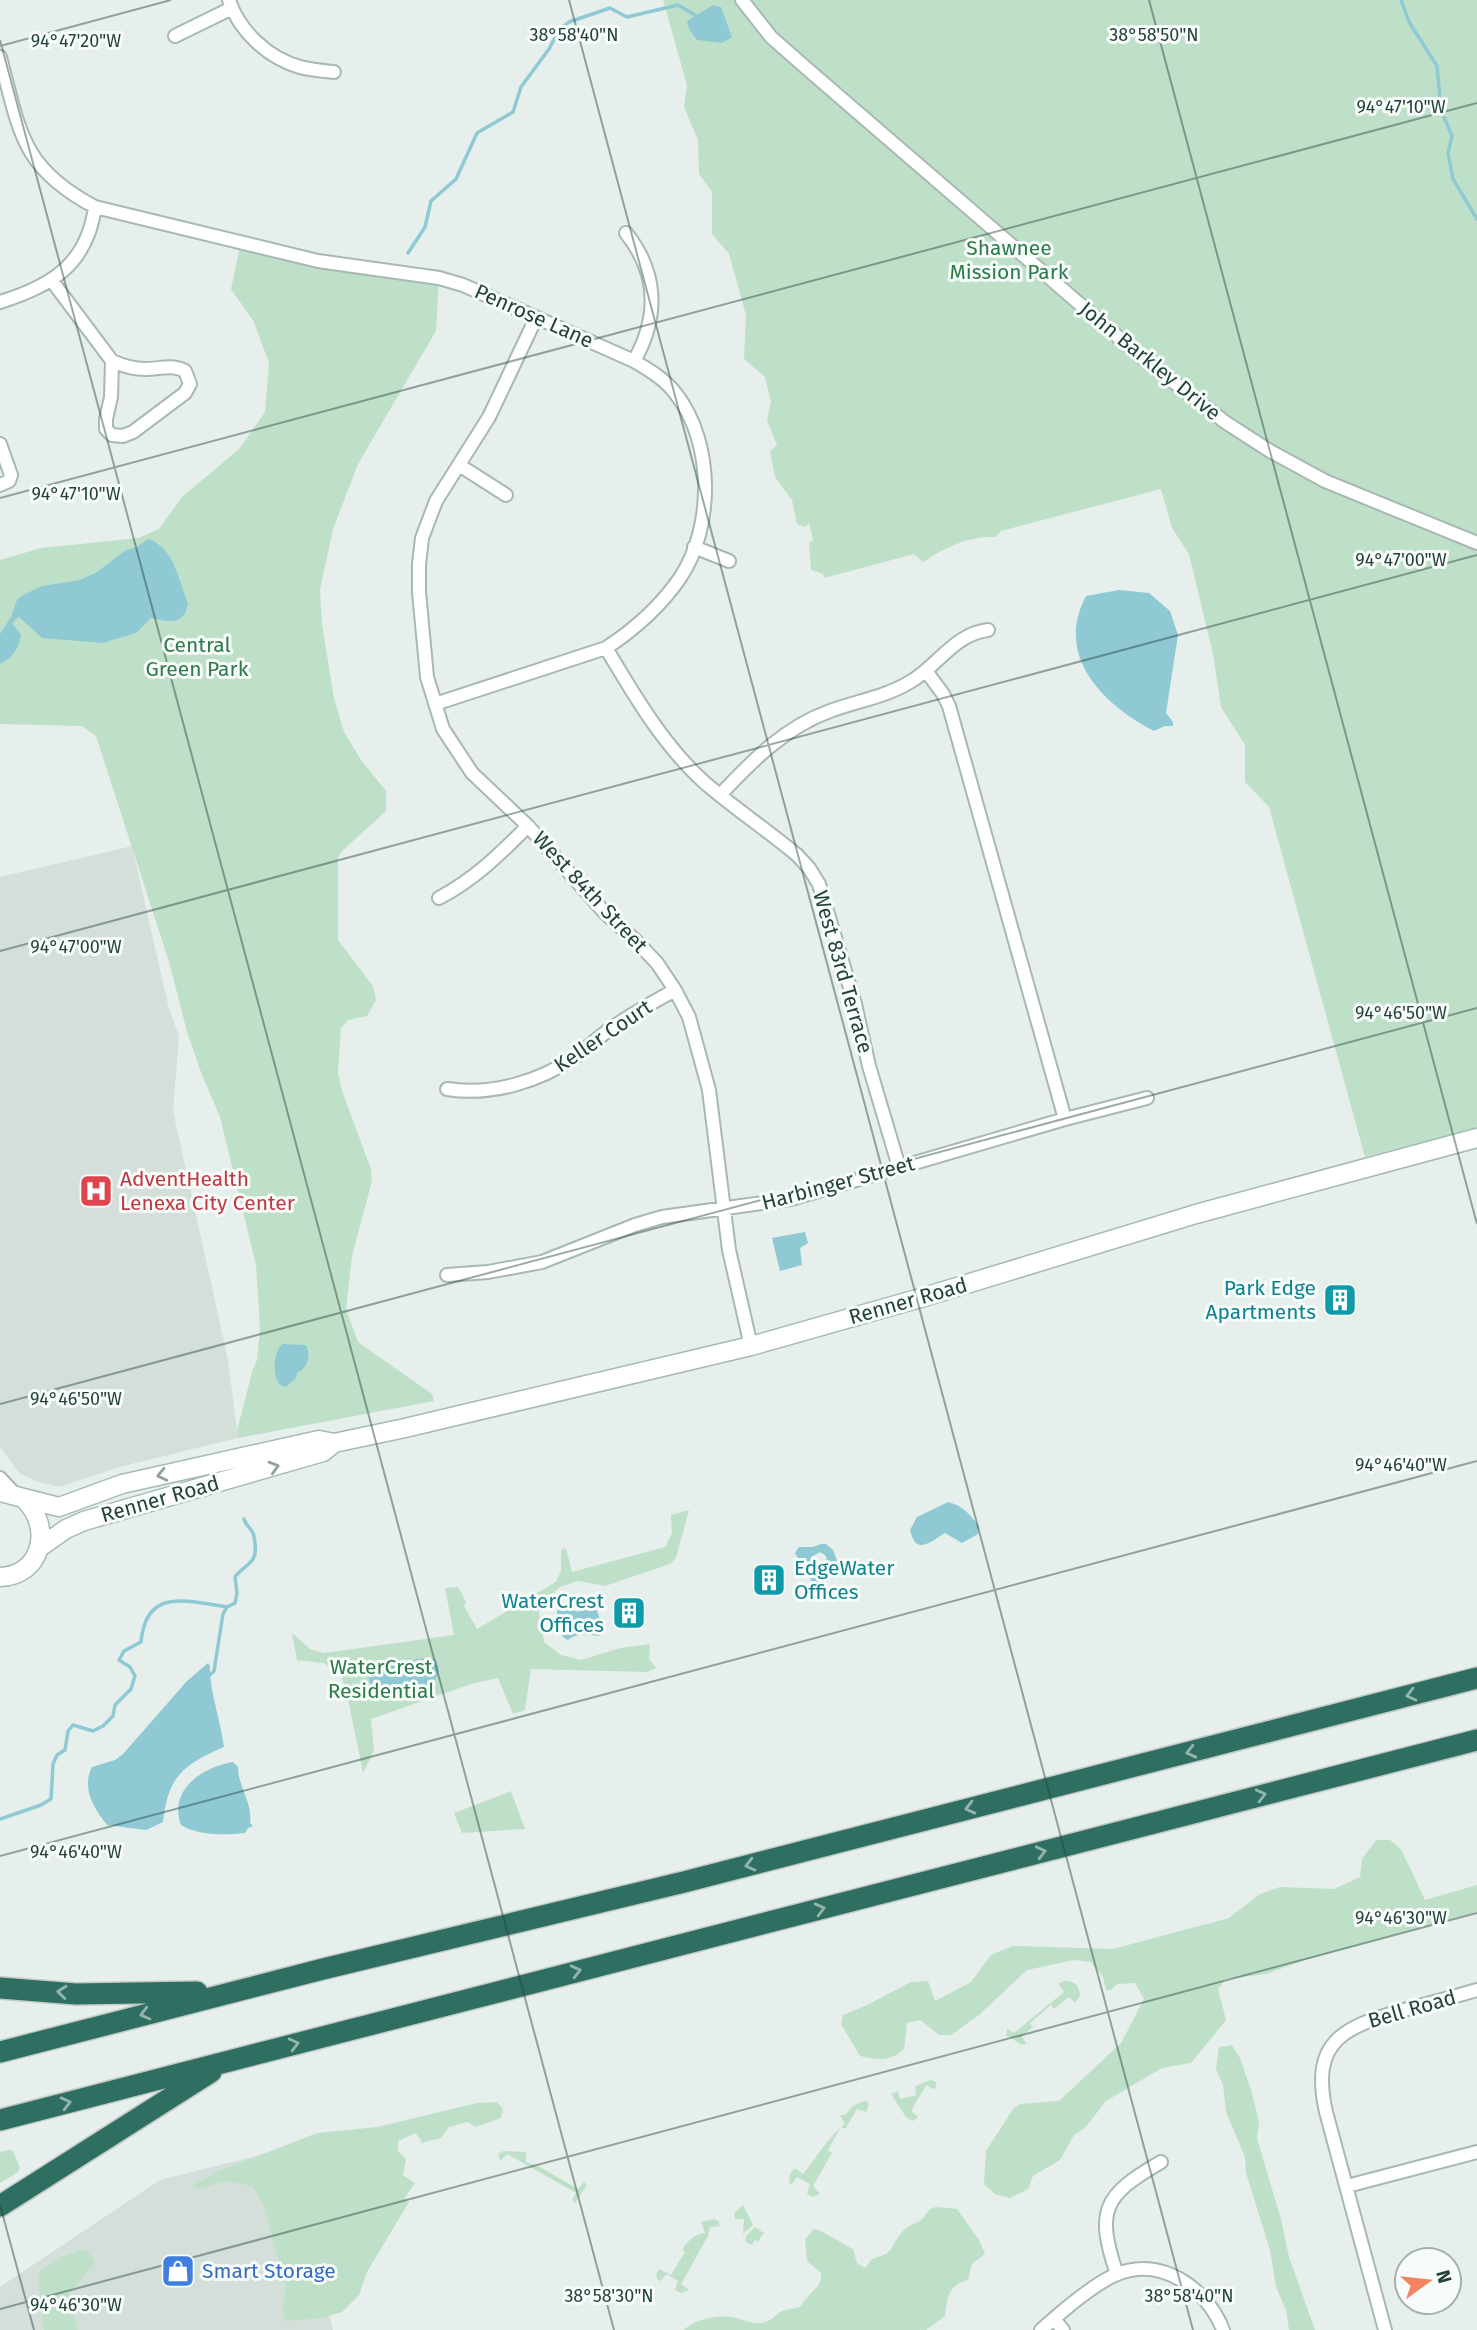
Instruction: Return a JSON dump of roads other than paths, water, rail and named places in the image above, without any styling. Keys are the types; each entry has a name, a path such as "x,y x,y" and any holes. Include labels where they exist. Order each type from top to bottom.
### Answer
{"highway":[{"path":"0,2052 235,1991 684,1882 1477,1678"},
{"path":"0,2120 1477,1740"},
{"path":"0,1988 76,1994 235,1991"},
{"path":"0,2206 228,2061"}],"main road":[{"name":"Renner Road","path":"13,1495 59,1507 122,1484 319,1440 334,1443 751,1346 924,1297 1196,1214 1477,1138"},
{"name":"Renner Road","path":"0,1577 23,1570 39,1548 66,1529 84,1521 323,1452 334,1443"},
{"path":"13,1495 35,1510 41,1525 39,1548"}],"street":[{"name":"John Barkley Drive","path":"742,0 771,37 804,67 1194,400 1270,451 1325,481 1477,544"},
{"path":"175,36 230,4 251,37 281,60 301,68 334,72"},
{"name":"Penrose Lane","path":"0,57 19,126 36,162 64,188 95,207 318,261 439,278 463,285 634,361 659,376 676,394 695,433 704,466 705,489 703,511 694,547 681,576 658,606 630,632 606,648 435,704"},
{"path":"0,302 52,281 80,252 93,223 95,207"},
{"path":"626,233 645,262 652,310 646,336 634,361"},
{"path":"52,281 112,361 126,367 147,369 177,367 185,371 190,384 185,393 133,432 123,436 112,435 106,429 111,397 112,361"},
{"name":"West 84th Street","path":"536,318 489,417 436,501 422,538 419,564 427,677 443,729 472,773 528,826 605,913 657,964 689,1017 709,1090 723,1209 737,1290 751,1346"},
{"path":"0,444 11,475 9,481 0,485"},
{"path":"459,465 506,495"},
{"path":"694,547 729,561"},
{"path":"720,795 767,748 789,732 829,711 892,692 926,671 962,638 975,631 988,630"},
{"name":"West 83rd Terrace","path":"606,648 660,731 703,781 810,868 819,884 855,1004 869,1066 899,1167"},
{"path":"926,671 949,706 1065,1119"},
{"path":"439,898 485,869 528,826"},
{"name":"Keller Court","path":"447,1089 485,1090 533,1079 564,1064 640,1009 675,990"},
{"name":"Harbinger Street","path":"447,1275 488,1272 542,1262 662,1217 791,1199 1065,1119 1147,1098"},
{"path":"0,1478 13,1495"},
{"name":"Bell Road","path":"1385,2330 1322,2092 1321,2077 1329,2051 1342,2035 1359,2024 1477,1990"},
{"path":"1347,2186 1477,2152"},
{"path":"1117,2274 1105,2229 1109,2204 1121,2189 1161,2162"},
{"path":"1041,2330 1117,2274 1145,2270 1183,2280 1205,2297 1223,2330"},
{"path":"1054,2319 1063,2330"}],"water":[{"path":"713,5 721,7 732,37 722,43 697,40 687,21"},
{"path":"148,539 157,543 170,557 188,604 183,616 174,621 151,618 136,633 103,643 42,638 19,617 12,623 21,635 19,644 11,656 0,664 0,634 11,617 17,600 42,586 80,580"},
{"path":"1119,590 1149,593 1170,611 1178,635 1166,713 1173,726 1154,731 1117,707 1089,676 1080,658 1076,639 1078,618 1086,596"},
{"path":"805,1232 808,1243 800,1248 802,1265 780,1271 772,1238"},
{"path":"282,1344 306,1345 308,1353 308,1361 286,1387 277,1381 275,1370 275,1358"},
{"path":"948,1502 958,1505 969,1515 979,1527 978,1534 962,1543 945,1533 924,1545 916,1543 910,1530 917,1517"},
{"path":"826,1544 833,1550 842,1574 832,1578 826,1556 820,1552 811,1557 811,1561 822,1571 823,1576 819,1582 813,1583 795,1553 799,1547"},
{"path":"587,1605 596,1609 605,1631 599,1636 583,1634 568,1640 562,1636 559,1629 557,1611 565,1606 578,1612"},
{"path":"416,1659 436,1660 439,1670 435,1679 423,1687 401,1684 381,1693 369,1681 370,1669 377,1665 397,1667"},
{"path":"208,1663 224,1747 198,1760 180,1774 169,1793 163,1822 146,1830 107,1825 90,1798 88,1783 92,1767 115,1760 123,1754 187,1681"},
{"path":"233,1762 238,1767 250,1823 253,1826 245,1833 220,1834 204,1833 181,1825 179,1801 191,1782 210,1769"}],"waterway":[{"path":"1401,0 1409,22 1437,66 1441,110 1452,136 1448,153 1453,179 1477,219"},
{"path":"408,253 425,227 431,201 456,179 477,133 513,112 521,87 549,49 559,30 569,22 610,8 627,17 678,5 695,15"},
{"path":"210,1675 214,1671 223,1614 227,1607 235,1603 235,1577 254,1556 253,1534 244,1519"},
{"path":"0,1819 51,1799 53,1764 57,1755 65,1750 68,1731 73,1725 93,1731 113,1716 115,1705 131,1689 135,1676 130,1667 119,1660 124,1651 141,1642 144,1624 151,1612 160,1605 184,1601 227,1607"}],"place":[{"name":"AdventHealth Lenexa City Center","path":"96,1191"},
{"name":"Park Edge Apartments","path":"1340,1300"},
{"name":"EdgeWater Offices","path":"769,1580"},
{"name":"WaterCrest Offices","path":"629,1613"},
{"name":"Smart Storage","path":"178,2271"}],"park label":[{"name":"Shawnee Mission Park","path":"1009,260"},
{"name":"Central Green Park","path":"197,657"},
{"name":"WaterCrest Residential","path":"381,1679"}]}
